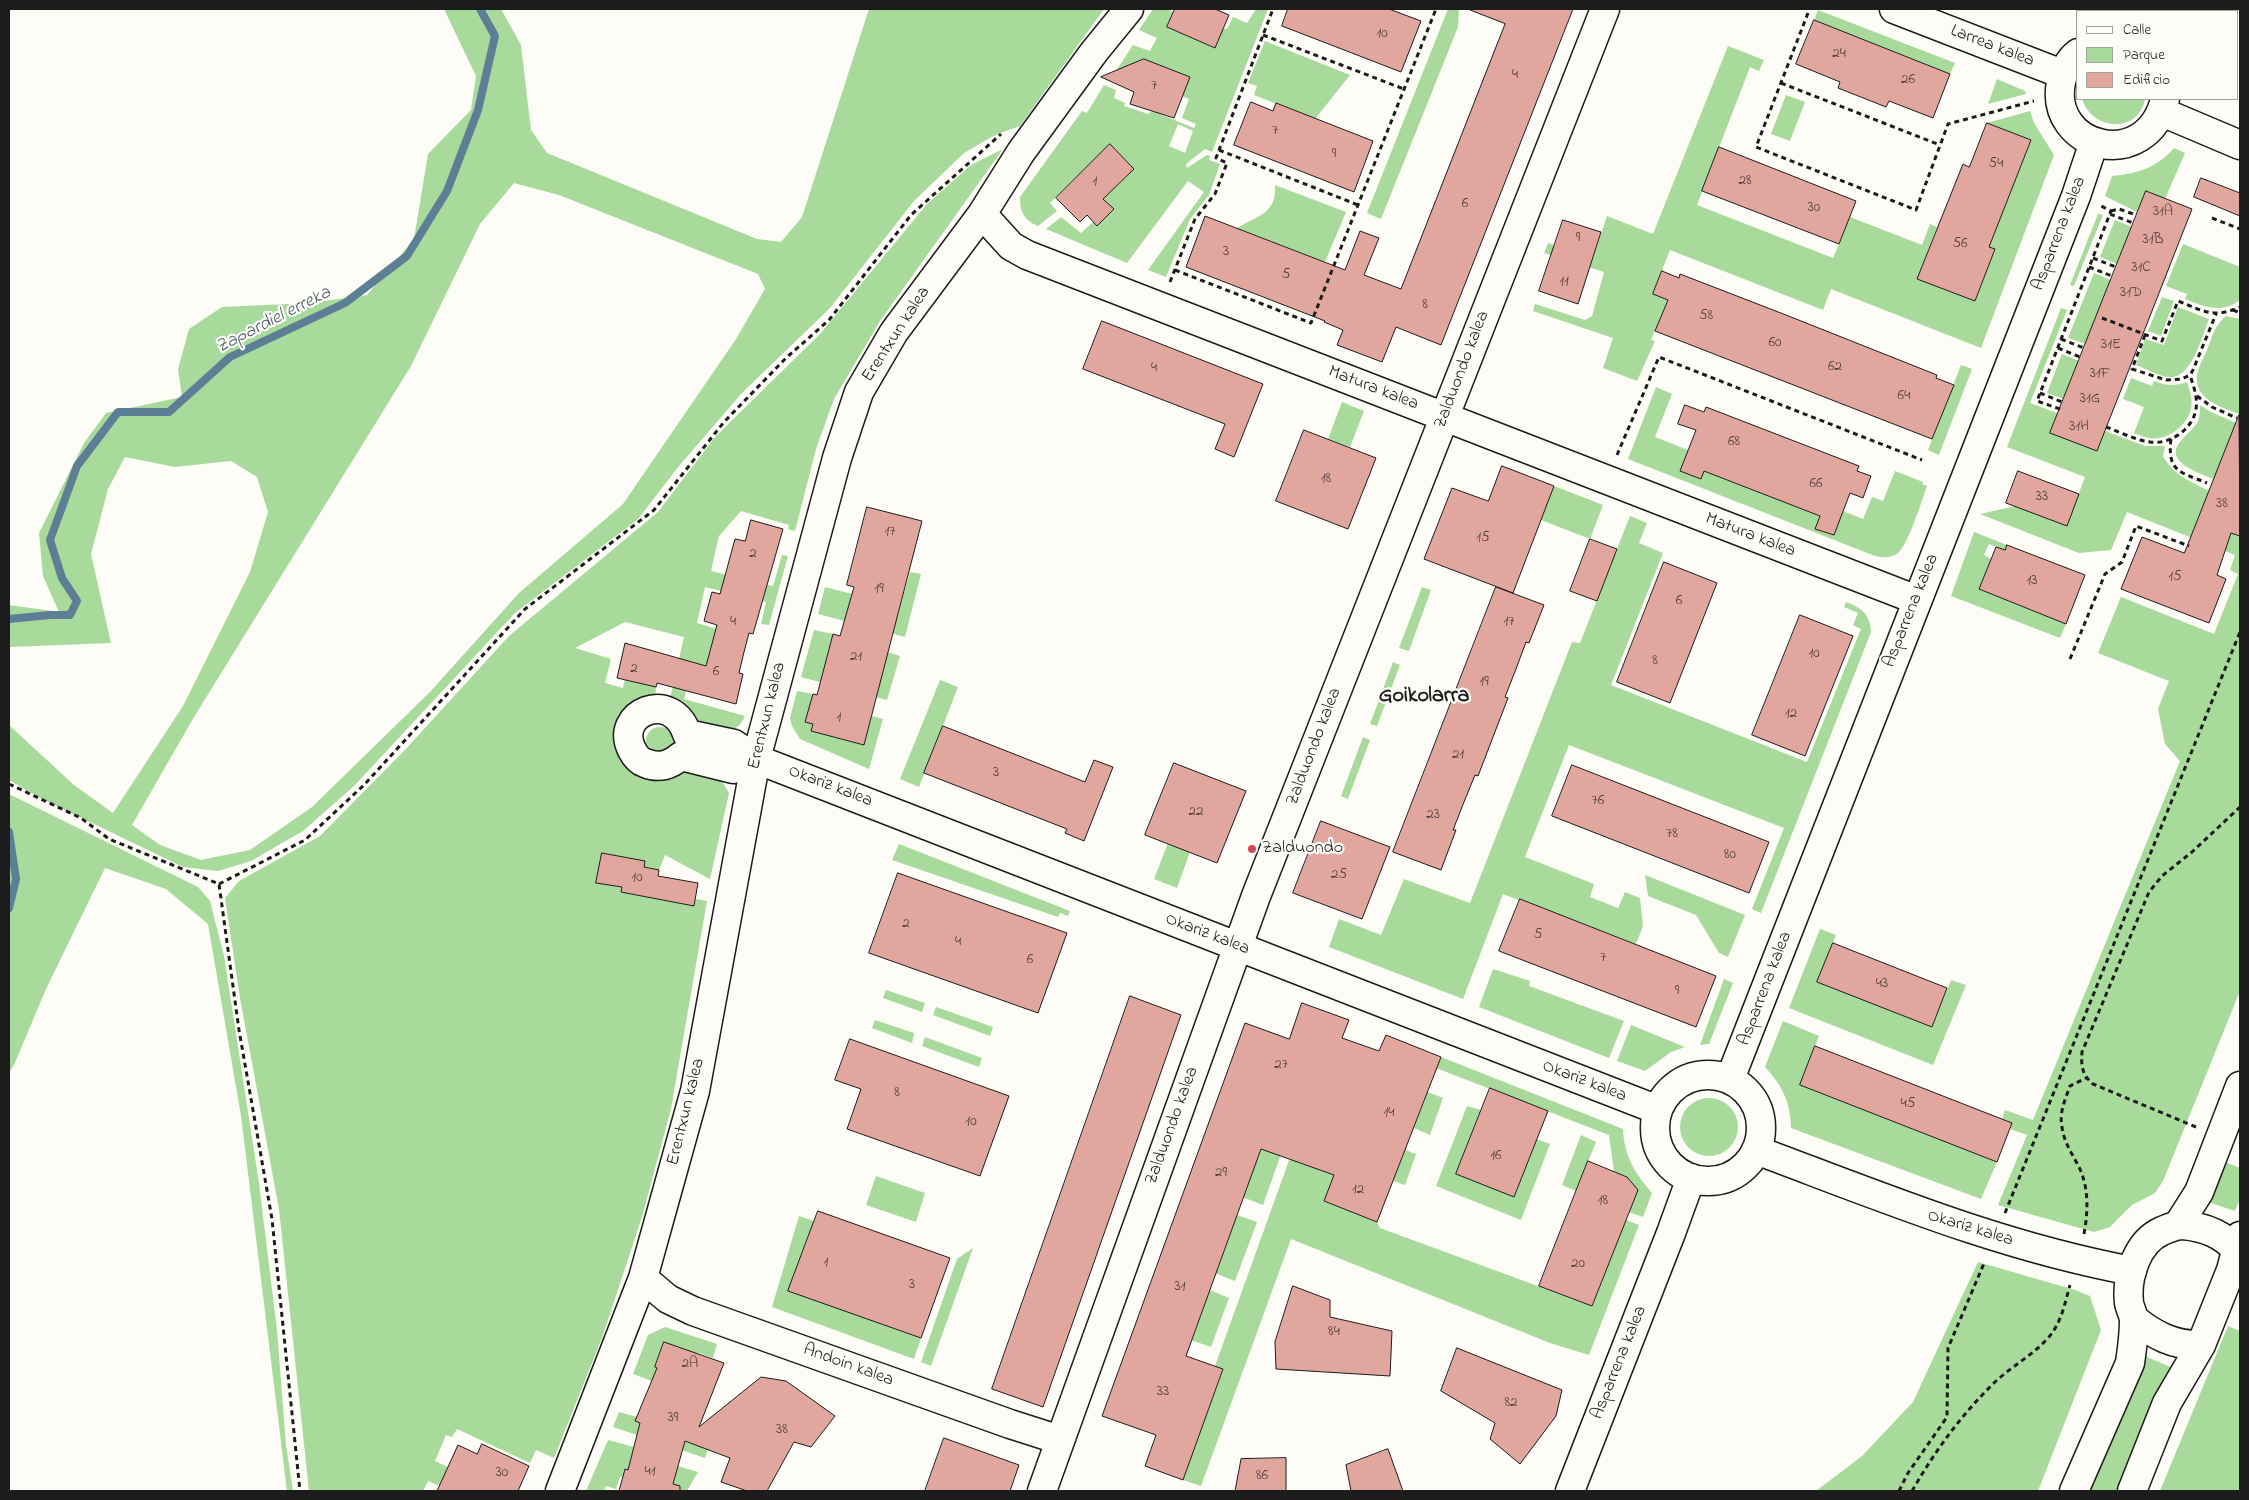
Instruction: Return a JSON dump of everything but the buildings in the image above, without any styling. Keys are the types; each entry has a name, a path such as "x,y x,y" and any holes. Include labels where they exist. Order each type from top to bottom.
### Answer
{"street":[{"name":"Erentxun kalea","path":"560,1491 643,1278 695,1091 756,759 836,458 859,392 894,332 982,214 1021,152 1094,52 1129,9"},
{"name":"Zalduondo kalea","path":"1042,1491 1238,946 1604,9"},
{"name":"Larrea kalea","path":"1894,9 2070,64"},
{"path":"2070,64 2059,91 2061,107 2068,122 2080,134 2094,142 2110,146 2134,140 2154,126 2163,105 2240,145"},
{"name":"Asparrena kalea","path":"1730,1079 2076,196 2094,142"},
{"name":"Matura kalea","path":"982,214 1011,246 1027,255 1917,600"},
{"name":"Okariz kalea","path":"756,759 1658,1110"},
{"path":"1710,1075 1730,1079 1745,1089 1757,1108 1761,1129 1756,1150 1745,1166 1729,1177 1710,1181 1691,1178 1673,1168 1660,1151 1655,1131 1658,1110 1666,1096 1678,1084 1693,1077 1710,1075"},
{"path":"2178,1225 2198,1192 2240,1086"},
{"name":"Okariz kalea","path":"1756,1150 1922,1214 2076,1261 2132,1271"},
{"name":"Asparrena kalea","path":"1570,1491 1671,1234 1691,1178"},
{"path":"2074,1491 2130,1363 2134,1343 2134,1319 2129,1304 2132,1271 2142,1248 2154,1235 2178,1225 2196,1226 2213,1232 2227,1240 2239,1243 2201,1345 2167,1402 2132,1491"},
{"name":"Andoin kalea","path":"643,1278 668,1299 693,1311 1060,1440"},
{"path":"2134,1319 2153,1334 2171,1341 2189,1346 2201,1345"}],"path":[{"path":"1168,287 1195,219 1214,194 1227,163 1216,158 1274,9"},
{"path":"1175,270 1311,323 1436,9"},
{"path":"1808,13 1756,147 1916,210 1948,124 2037,100"},
{"path":"1263,35 1404,89"},
{"path":"1781,83 1940,145"},
{"path":"9,784 81,818 109,839 218,884 305,840 364,785 525,609 654,510 724,422 786,358 829,320 911,215 996,136 1005,132"},
{"path":"1219,150 1358,205"},
{"path":"2094,202 2111,213 2133,223"},
{"path":"2060,409 2037,401 2089,267 2111,213 2119,208 2136,215"},
{"path":"2212,218 2240,229"},
{"path":"2093,258 2116,267"},
{"path":"2089,267 2112,276"},
{"path":"2102,318 2162,341 2178,301 2216,314 2240,307"},
{"path":"2233,310 2240,313"},
{"path":"2145,334 2132,368 2166,380 2182,379 2194,370 2216,314"},
{"path":"2061,339 2084,348"},
{"path":"2058,348 2080,357"},
{"path":"1615,460 1659,357 1922,460"},
{"path":"2106,427 2150,442 2171,439 2181,433 2191,423 2196,409 2196,395 2190,374"},
{"path":"2040,394 2062,402"},
{"path":"2196,395 2212,407 2238,418"},
{"path":"2171,439 2169,456 2174,467 2207,483"},
{"path":"2070,659 2105,574 2122,562 2136,526 2189,546"},
{"path":"2005,1214 2240,632"},
{"path":"2196,1127 2106,1090 2086,1078 2081,1067 2082,1052 2150,892 2162,876 2192,852 2240,807"},
{"path":"218,884 245,1067 272,1219 300,1491"},
{"path":"1912,1491 1934,1452 1971,1408 1996,1381 2049,1338 2061,1317 2083,1237 2088,1202 2080,1170 2066,1145 2061,1126 2062,1108 2070,1086 2086,1078"},
{"path":"1899,1491 1908,1473 1946,1417 1948,1348 1988,1255"}],"green space":[{"path":"444,9 501,9 521,45 531,130 547,153 757,239 781,242 802,217 869,9 1104,9 1020,126 995,135 964,153 914,201 830,308 742,393 679,466 638,519 515,613 354,786 303,831 251,861 218,871 183,867 42,799 9,780 9,725 74,785 113,813 183,706 250,572 268,512 257,477 231,461 175,467 125,457 108,489 91,554 111,643 9,647 9,605 59,612 43,576 39,533 84,443 106,413 182,397 178,369 189,329 222,307 310,303 367,295 414,239 428,154 471,110 476,76","holes":["514,183 559,195 758,274 765,289 736,339 623,504 519,593 430,692 312,807 250,850 201,860 160,845 132,825 194,717 411,366 480,224"]},
{"path":"1153,9 1167,9 1173,12 1167,27 1214,48 1223,28 1227,29 1233,17 1247,23 1256,9 1268,9 1212,152 1205,149 1186,164 1187,168 1207,155 1210,156 1209,160 1220,164 1209,195 1190,219 1166,277 1148,270 1204,192 1188,181 1127,263 1046,229 1061,217 1081,233 1093,222 1113,209 1103,199 1134,169 1110,145 1050,203 1057,211 1038,226 1026,218 1020,202 1020,197 1082,111 1087,113 1104,85 1116,90 1114,98 1125,103 1124,106 1148,114 1152,111 1194,128 1196,124 1182,118 1189,99 1116,71 1133,45 1150,51 1157,38 1139,30","holes":["1178,124 1193,131 1185,153 1169,146"]},
{"path":"1448,9 1459,9 1458,27 1381,219 1367,213"},
{"path":"1818,10 1955,63 1950,74 1814,20"},
{"path":"1265,41 1350,75 1315,119 1254,95 1257,86 1248,83"},
{"path":"1728,46 1764,60 1759,71 1750,67 1697,205 1833,258 1850,217 1922,245 1930,224 1937,227 1917,279 1975,301 1995,250 1989,247 2031,140 1987,123 2030,111 2034,123 2054,155 1981,348 1831,289 1823,310 1670,250 1653,293 1668,300 1651,340 1655,341 1637,381 1603,368 1613,338 1533,311 1535,304 1585,320 1592,316 1604,272 1544,253 1548,243 1593,258 1607,216 1653,234"},
{"path":"1997,79 2025,91 2026,94 1988,104"},
{"path":"1786,95 1805,102 1790,141 1771,134"},
{"path":"2082,100 2145,100 2141,110 2134,118 2125,123 2105,122 2087,110"},
{"path":"2174,148 2185,153 2165,199 2146,191 2137,212 2105,196 2112,176 2138,171 2154,165"},
{"path":"1003,149 880,321 834,399 816,449 795,531 788,529 789,525 741,511 719,536 711,571 773,586 782,555 788,556 769,625 761,624 766,602 705,587 697,623 717,629 707,666 694,663 684,699 745,716 741,723 732,730 726,731 699,727 688,710 680,703 670,699 684,637 625,622 575,648 611,659 605,683 623,688 625,679 656,687 655,698 620,752 720,778 729,793 710,879 665,855 659,870 644,867 645,861 602,854 597,883 622,887 621,892 694,906 696,899 707,901 671,1109 642,1217 602,1338 554,1458 536,1450 530,1463 457,1429 452,1437 446,1435 435,1461 500,1491 451,1491 428,1481 423,1491 309,1491 279,1209 240,998 225,898 239,881 320,836 404,751 509,636 658,512 715,437 820,334 927,204 971,165"},
{"path":"1275,185 1346,212 1325,262 1237,228 1259,216 1270,207 1275,194"},
{"path":"2098,214 2103,215 2074,286 2070,285"},
{"path":"2115,220 2132,227 2117,264 2100,257"},
{"path":"2183,244 2240,267 2240,300 2227,307 2206,307 2185,299 2187,294 2166,286"},
{"path":"2094,273 2111,280 2086,344 2068,338"},
{"path":"2162,297 2174,301 2161,336 2148,331"},
{"path":"2178,307 2209,319 2196,353 2186,369 2180,374 2168,377 2136,365 2145,339 2164,345"},
{"path":"2061,308 2067,310 2030,403 2145,446 2165,446 2163,456 2167,463 2183,477 2209,491 2198,520 2240,536 2240,991 2163,1181 2155,1193 2132,1205 2110,1227 2094,1232 1998,1205 2027,1135 2010,1129 2012,1123 2002,1119 2005,1110 2033,1120 2180,761 2165,744 2158,709 2169,681 2098,653 2121,597 2214,634 2238,574 2230,570 2235,555 2127,512 2111,550 2079,553 1980,514 2016,506 2067,525 2085,477 2007,447"},
{"path":"2226,316 2240,319 2239,414 2210,401 2200,391 2197,384 2197,375 2212,336 2216,327"},
{"path":"2062,354 2079,361 2064,399 2047,393"},
{"path":"1961,365 1972,369 1939,455 1928,450"},
{"path":"2131,378 2152,386 2154,381 2170,385 2187,382 2192,405 2189,415 2181,426 2163,437 2147,438 2134,433 2144,407 2123,399"},
{"path":"1656,387 1672,394 1655,437 1688,450 1701,479 1704,471 1820,516 1815,529 1833,535 1843,511 1863,519 1872,497 1883,501 1895,471 1923,482 1922,484 1927,486 1902,548 1898,553 1890,557 1875,556 1628,459"},
{"path":"1342,402 1364,411 1350,447 1328,439"},
{"path":"2200,405 2236,423 2214,479 2186,466 2176,456 2176,449 2180,442 2198,421"},
{"path":"1554,486 1603,505 1590,539 1541,520"},
{"path":"1630,516 1647,523 1639,543 1663,553 1611,685 1807,762 1861,629 1853,625 1858,613 1844,607 1846,602 1861,609 1869,621 1871,632 1761,913 1752,909 1784,828 1569,745 1525,857 1594,884 1590,897 1618,908 1625,892 1640,898 1643,926 1636,944 1503,894 1463,999 1329,947 1339,919 1381,935 1404,879 1470,903 1572,642 1580,643"},
{"path":"1974,532 2007,545 2005,550 1989,544 1984,555 1991,559 1979,589 2066,624 2060,638 1951,596"},
{"path":"910,572 921,574 905,637 818,614 825,587 852,594 848,608 897,618"},
{"path":"1422,587 1431,590 1409,651 1399,648"},
{"path":"814,630 833,634 825,665 887,652 900,656 887,700 801,677"},
{"path":"1393,662 1400,665 1377,726 1370,724"},
{"path":"940,680 958,687 919,787 900,779"},
{"path":"797,691 813,694 812,731 864,745 872,716 883,719 869,769 800,739 792,726 790,718"},
{"path":"660,727 670,731 674,741 670,751 660,755 650,751 646,741 650,731"},
{"path":"1363,737 1370,740 1348,799 1341,796"},
{"path":"9,794 198,887 210,901 224,956 259,1183 277,1330 286,1445 293,1491 287,1491 241,1116 208,924 166,889 105,868 46,989 9,1073"},
{"path":"1168,843 1190,852 1177,888 1154,879"},
{"path":"899,844 1070,911 1068,916 1060,913 1058,917 892,860"},
{"path":"1645,875 1745,915 1728,957 1719,953 1696,915 1648,896"},
{"path":"1820,929 1836,935 1818,982 1932,1027 1951,980 1966,985 1933,1065 1789,1008"},
{"path":"1493,969 1530,981 1529,986 1624,1021 1609,1058 1479,1007"},
{"path":"1724,979 1733,983 1709,1044 1700,1045"},
{"path":"886,990 925,1003 922,1012 883,998"},
{"path":"936,1007 993,1027 990,1036 933,1015"},
{"path":"875,1020 914,1033 912,1043 872,1028"},
{"path":"1783,1021 1819,1036 1800,1085 1997,1162 1981,1199 1791,1128 1787,1102 1781,1088 1765,1067"},
{"path":"1631,1025 1685,1047 1671,1052 1645,1071 1617,1061"},
{"path":"925,1037 982,1058 979,1067 922,1046"},
{"path":"1441,1057 1623,1129 1628,1156 1640,1178 1652,1193 1643,1217 1629,1212 1626,1176 1614,1172 1609,1135 1436,1068"},
{"path":"1372,1070 1443,1098 1430,1135 1414,1128 1425,1100 1372,1079 1324,1201 1377,1222 1380,1228 1592,1306 1626,1220 1639,1225 1589,1355 1550,1343 1291,1239 1201,1486 1183,1480 1223,1370 1215,1366 1296,1141 1297,1162 1307,1165"},
{"path":"1703,1098 1715,1098 1730,1106 1738,1121 1738,1133 1730,1148 1715,1156 1703,1156 1688,1148 1680,1133 1680,1121 1688,1106"},
{"path":"1467,1106 1481,1110 1456,1174 1514,1197 1536,1139 1550,1144 1521,1220 1436,1186"},
{"path":"1293,1120 1263,1205 1237,1195 1245,1193 1263,1144"},
{"path":"1581,1135 1596,1142 1576,1191 1562,1185"},
{"path":"1405,1150 1416,1154 1405,1185 1393,1181"},
{"path":"2220,1160 2240,1168 2240,1199 2235,1211 2202,1200"},
{"path":"876,1176 925,1193 916,1222 866,1205"},
{"path":"1237,1215 1257,1222 1235,1281 1209,1271 1218,1269"},
{"path":"799,1216 814,1221 789,1291 921,1338 914,1359 772,1307"},
{"path":"973,1248 931,1366 921,1362 957,1259"},
{"path":"1978,1262 2090,1296 2101,1330 2038,1491 1816,1491 1862,1456 1913,1402"},
{"path":"1210,1290 1229,1298 1211,1347 1185,1338 1187,1333 1194,1335"},
{"path":"2228,1326 2240,1331 2240,1491 2160,1491"},
{"path":"665,1327 717,1344 713,1358 699,1353 698,1355 664,1342 655,1366 703,1385 697,1398 633,1374 648,1335"},
{"path":"2140,1354 2173,1368 2122,1491 2085,1491"},
{"path":"619,1412 637,1417 636,1422 699,1446 710,1416 718,1419 705,1458 613,1427"},
{"path":"608,1440 652,1452 650,1458 632,1454 628,1470 625,1469 616,1489 606,1486 604,1491 586,1491"},
{"path":"678,1466 698,1472 687,1491 671,1491"}],"waterway":[{"name":"Zapardiel erreka","path":"9,619 70,615 77,601 62,578 50,540 77,466 118,412 169,412 230,357 345,303 407,256 447,191 478,110 495,36 480,9"},
{"name":"Zapardiel erreka","path":"9,832 16,879 9,908"}],"place":[{"name":"Zalduondo","path":"1252,849"}],"district":[{"name":"Goikolarra","path":"1424,697"}]}
